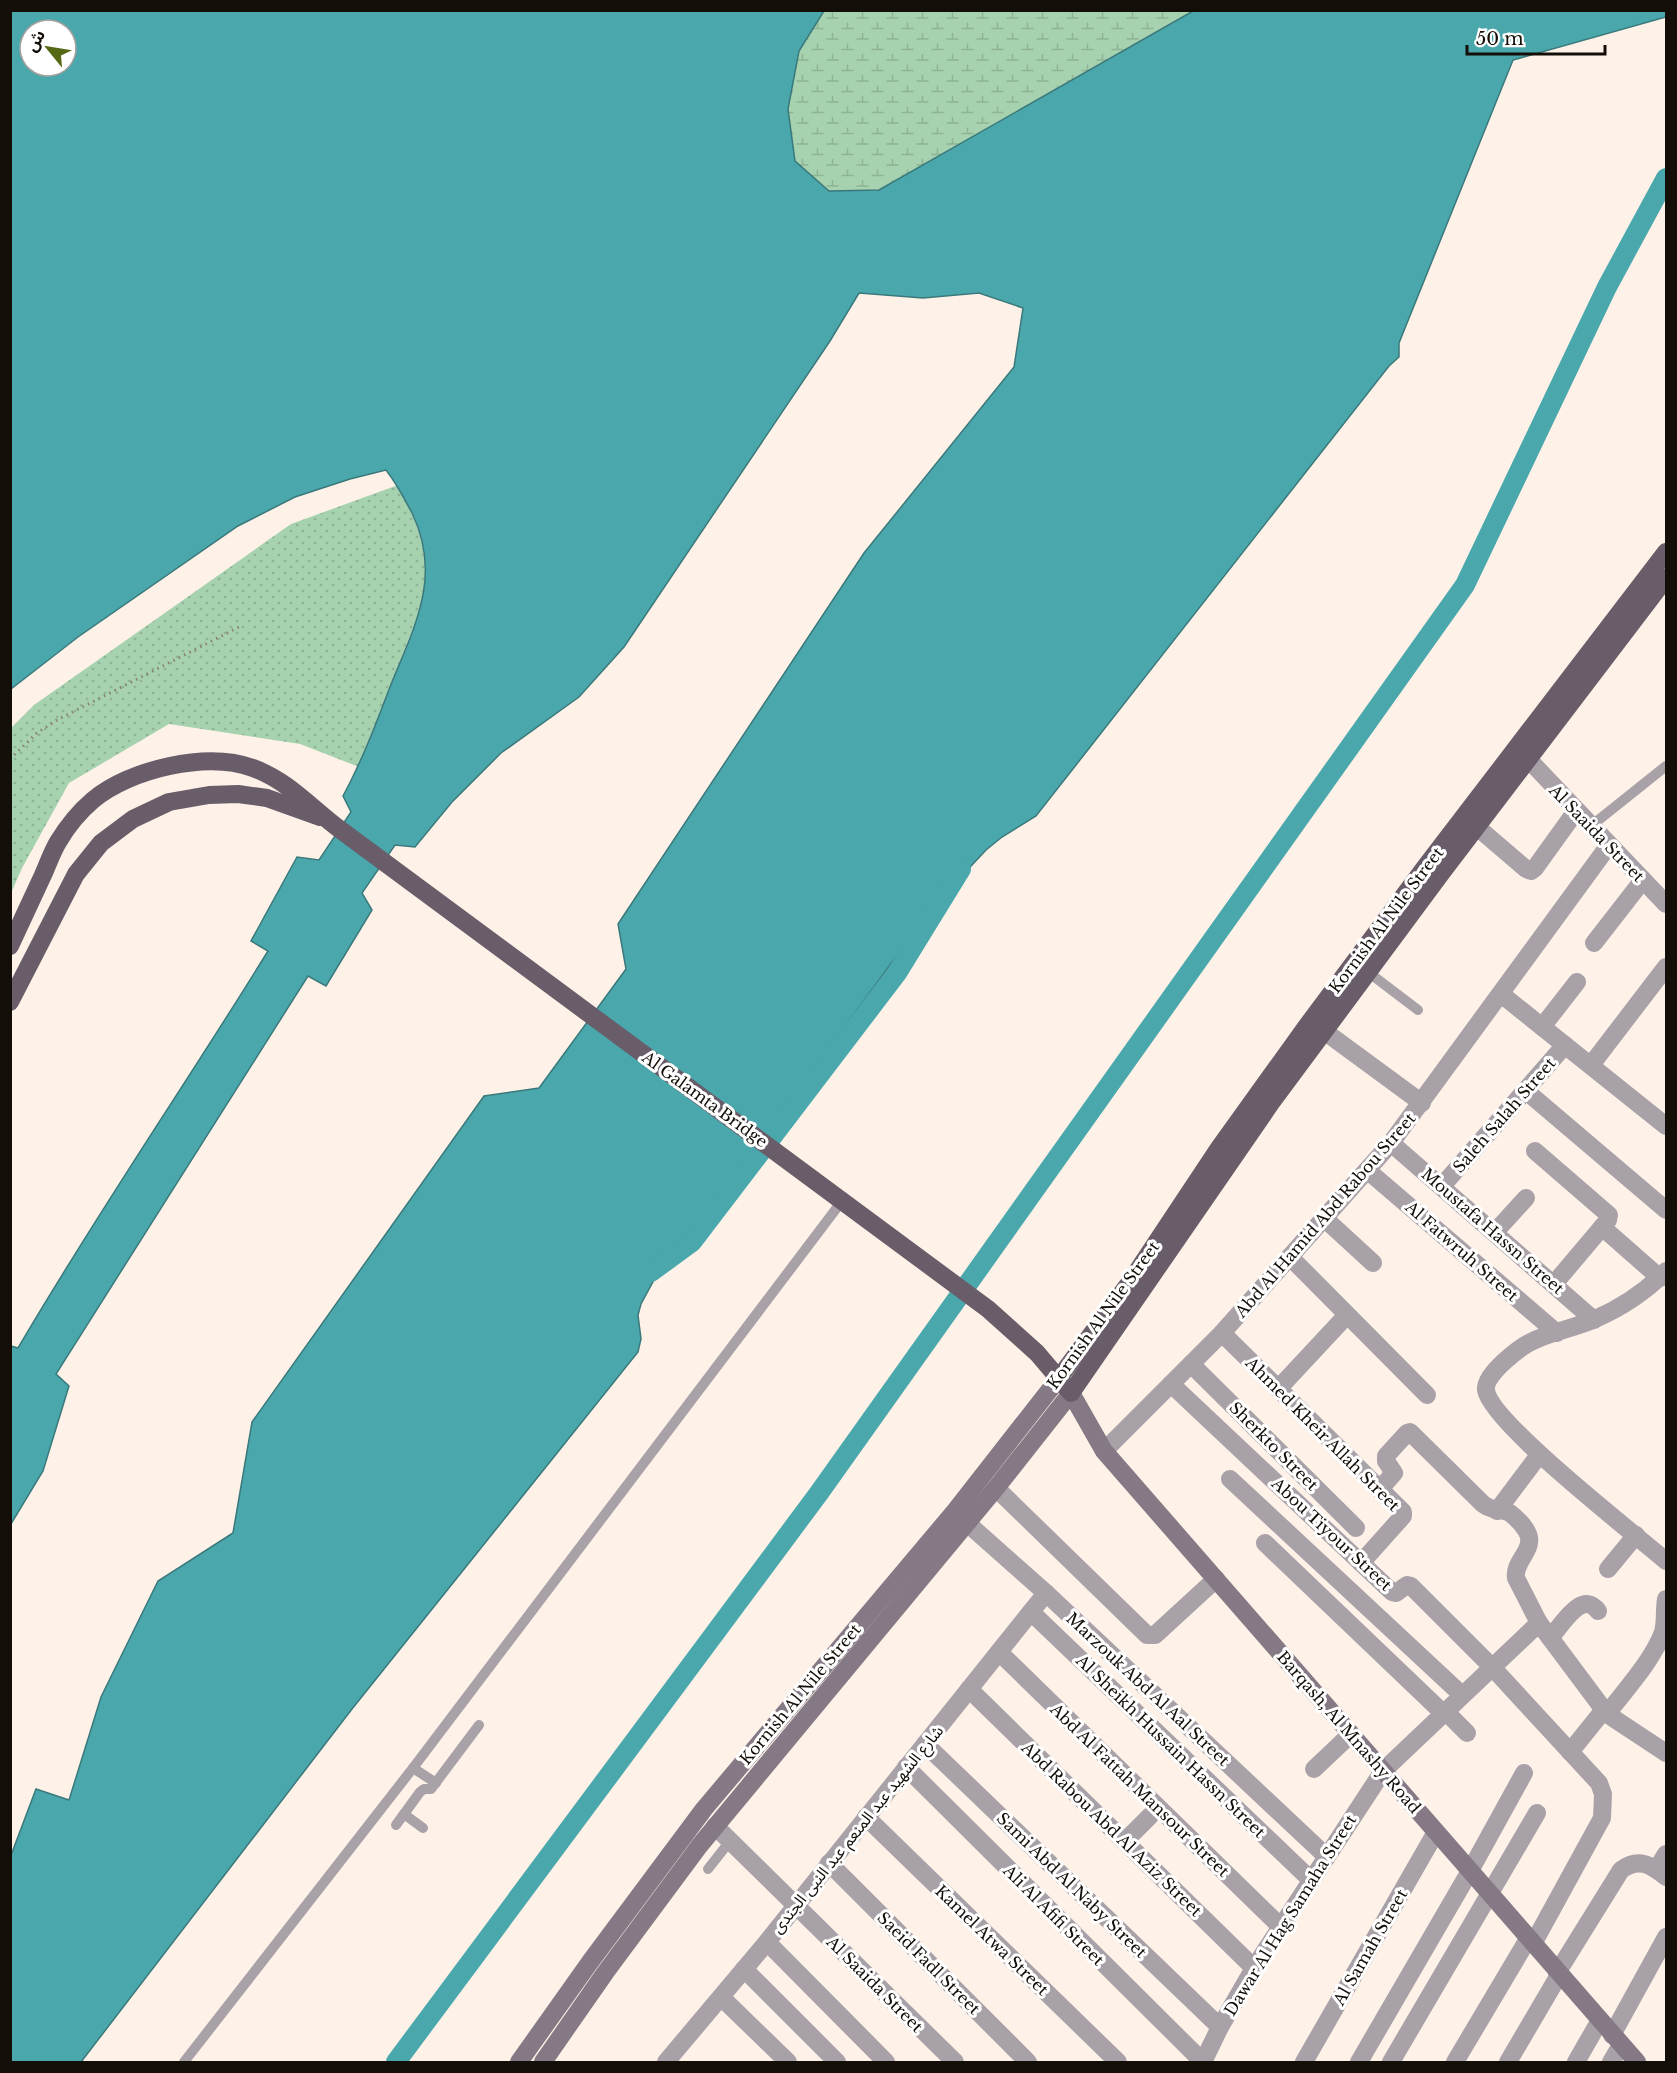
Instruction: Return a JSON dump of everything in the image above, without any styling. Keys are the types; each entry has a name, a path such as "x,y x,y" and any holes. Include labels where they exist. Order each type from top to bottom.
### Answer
{"main road":[{"name":"Kornish Al Nile Street","path":"519,2062 603,1944 722,1786 900,1591 968,1523 1071,1394 1324,1031 1529,760 1550,718 1666,552"},
{"name":"Kornish Al Nile Street","path":"543,2062 605,1973 715,1826 900,1591 955,1511 1059,1378 1130,1282 1219,1148 1426,866 1666,578"},
{"path":"10,946 58,842 93,800 127,780 192,762 226,762 253,768 286,785 303,797 332,824"},
{"path":"10,1002 76,874 101,843 133,819 169,802 209,795 238,794 267,798 332,824"},
{"name":"Al Galamta Bridge","path":"332,824 988,1309 1014,1331 1059,1378 1071,1394"},
{"name":"Barqash, Al Mnashy Road","path":"1071,1394 1104,1451 1637,2062"},
{"path":"722,1786 737,1800"}],"street":[{"name":"Al Saaida Street","path":"1529,760 1666,904"},
{"path":"1477,827 1530,871 1576,811"},
{"name":"Abd Al Hamid Abd Rabou Street","path":"1104,1451 1222,1333 1391,1143 1422,1104 1609,845"},
{"path":"1594,943 1643,880"},
{"path":"1591,1065 1666,967"},
{"path":"1542,1027 1577,982"},
{"path":"1501,994 1666,1126"},
{"path":"1324,1031 1422,1104"},
{"name":"Saleh Salah Street","path":"1442,1186 1565,1045"},
{"path":"1526,1091 1666,1210"},
{"name":"Moustafa Hassn Street","path":"1391,1143 1594,1320"},
{"path":"1535,1151 1609,1215 1608,1220 1554,1284"},
{"name":"Al Fatwruh Street","path":"1367,1170 1557,1333"},
{"path":"1495,1232 1526,1198"},
{"path":"1324,1218 1373,1263"},
{"path":"1602,1227 1663,1275 1639,1294 1594,1320 1527,1344 1493,1372 1486,1384 1488,1397 1539,1455 1666,1560"},
{"path":"1290,1257 1427,1395"},
{"path":"1278,1389 1347,1315"},
{"name":"Ahmed Kheir Allah Street","path":"1222,1333 1401,1509 1404,1515 1361,1563"},
{"name":"Sherkto Street","path":"1191,1364 1356,1528"},
{"name":"Abou Tiyour Street","path":"1171,1384 1393,1592 1396,1593 1410,1585 1492,1667"},
{"path":"1380,1489 1394,1473 1386,1461 1386,1456 1410,1432 1484,1504 1497,1511 1509,1513 1527,1531 1530,1544 1516,1566 1516,1578 1545,1631 1605,1712 1666,1753"},
{"path":"1497,1511 1539,1455"},
{"path":"1230,1479 1462,1695"},
{"path":"996,1488 1147,1635 1155,1635 1216,1579"},
{"name":"Marzouk Abd Al Aal Street","path":"968,1523 1046,1593 1326,1856"},
{"path":"1608,1569 1636,1535"},
{"path":"1265,1544 1467,1733"},
{"name":"شارع الشهيد عبد المنعم عبد النبى الجندى","path":"674,2060 722,1996 1046,1593"},
{"path":"1570,1752 1642,1668 1659,1640 1664,1624 1666,1599"},
{"name":"Dawar Al Hag Samaha Street","path":"1203,2062 1254,1968 1383,1771 1492,1667 1580,1604 1594,1605 1598,1611"},
{"name":"Al Sheikh Hussain Hassn Street","path":"1031,1612 1311,1880"},
{"name":"Abd Al Fattah Mansour Street","path":"999,1652 1281,1927"},
{"path":"1455,2062 1530,1941 1602,1818 1603,1800 1599,1783 1492,1667"},
{"name":"Abd Rabou Abd Al Aziz Street","path":"969,1689 1254,1968"},
{"path":"1314,1769 1351,1734"},
{"name":"Sami Abd Al Naby Street","path":"925,1744 1220,2027"},
{"name":"Ali Al Afifi Street","path":"906,1767 1203,2062"},
{"path":"1359,2062 1524,1773"},
{"path":"1391,2062 1537,1813"},
{"path":"1125,1841 1150,1816"},
{"name":"Kamel Atwa Street","path":"866,1817 1119,2062"},
{"name":"Al Saaida Street","path":"715,1826 955,2062"},
{"name":"Al Samah Street","path":"1304,2062 1436,1832"},
{"path":"1508,2062 1621,1870 1627,1865 1642,1862 1663,1867"},
{"name":"Saeid Fadl Street","path":"829,1863 1028,2062"},
{"path":"1576,2062 1611,2034 1666,1937"},
{"path":"767,1942 886,2062"},
{"path":"744,1969 837,2062"},
{"path":"722,1996 788,2062"},
{"path":"1611,2034 1611,2062"}],"lane":[{"path":"1591,826 1666,766"},
{"path":"1368,972 1418,1010"},
{"path":"184,2062 413,1768 842,1201"},
{"path":"401,1819 422,1791 431,1789 436,1783 479,1725"},
{"path":"413,1768 436,1783"},
{"path":"384,1805 401,1819 423,1828"},
{"path":"708,1869 730,1842"}],"path":[{"path":"10,759 37,733 57,720 239,627"}],"green space":[{"path":"824,11 1193,11 879,190 829,191 795,161 788,109 799,51"},
{"path":"398,485 423,545 426,575 424,591 420,610 359,767 300,744 169,724 69,783 22,868 11,893 11,728 34,705 291,524"}],"water":[{"path":"11,11 824,11 799,51 788,109 795,161 829,191 879,190 1193,11 1666,11 1666,17 1513,60 1399,343 1399,357 1389,366 1036,816 986,850 932,908 765,1135 654,1280 641,1304 638,1315 641,1339 638,1352 352,1709 81,2062 11,2062 10,1858 36,1789 69,1800 101,1697 158,1581 233,1533 252,1422 484,1096 539,1088 626,969 618,924 864,553 1014,367 1023,308 979,293 923,298 859,293 830,341 624,647 579,697 501,753 452,802 415,847 395,845 362,893 372,910 326,986 308,976 56,1374 69,1386 43,1471 11,1524 11,1346 18,1348 268,951 251,941 297,857 319,860 351,812 343,796 374,729 422,602 425,559 421,536 412,513 386,470 350,479 295,497 238,526 78,637 11,689"}],"waterway":[{"path":"396,2062 819,1493 1465,585 1607,287 1666,178"},
{"path":"651,1272 692,1242 897,973 961,869"}]}
